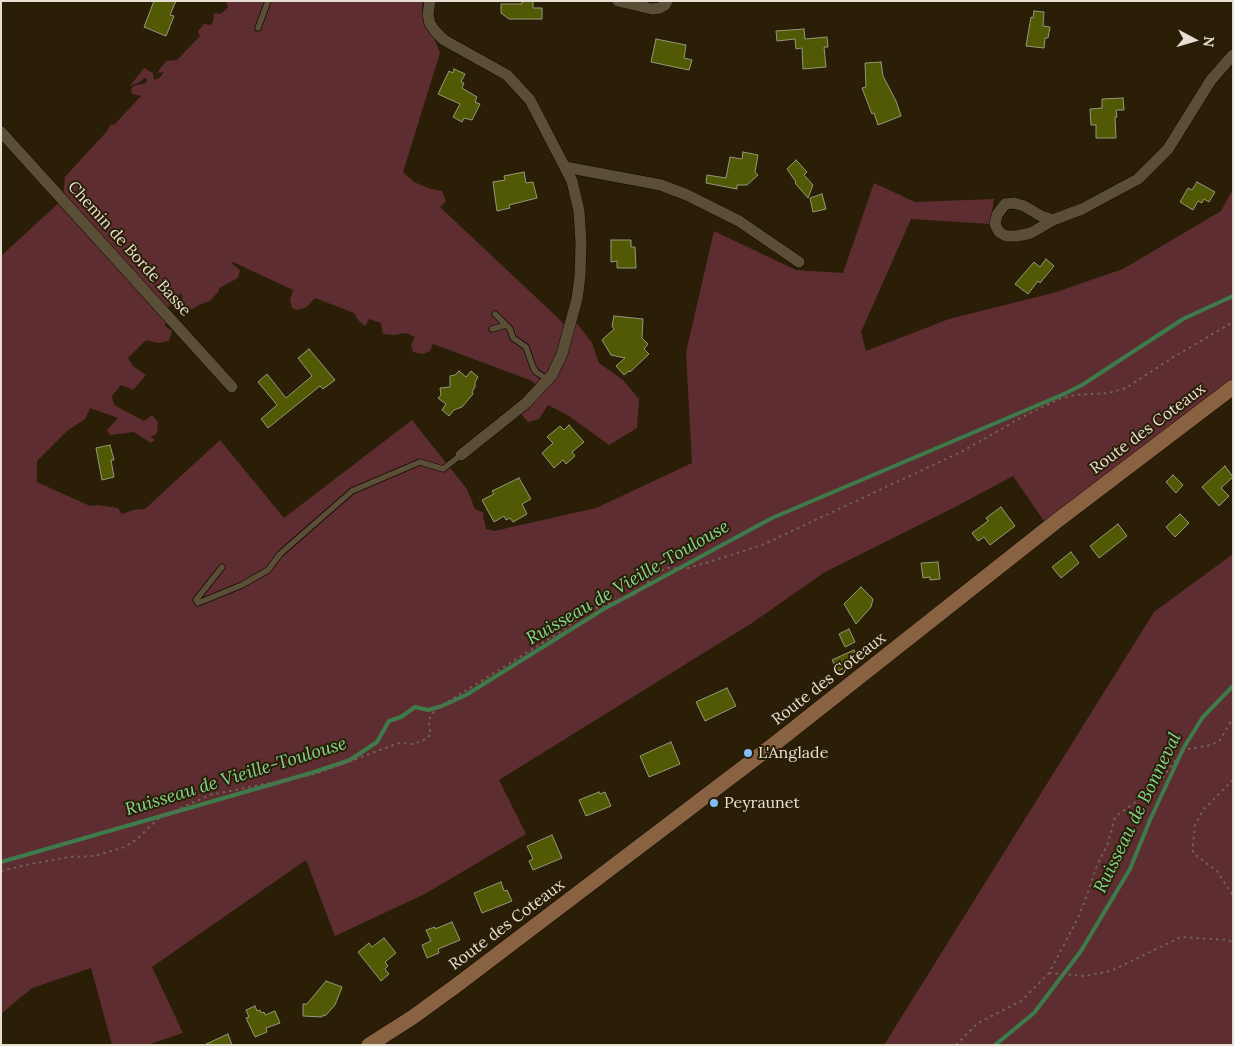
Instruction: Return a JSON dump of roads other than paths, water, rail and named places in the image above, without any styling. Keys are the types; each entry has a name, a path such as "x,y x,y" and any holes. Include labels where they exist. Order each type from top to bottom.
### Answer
{"street":[{"path":"430,1 428,14 430,24 444,40 507,75 530,100 572,181 578,211 581,243 577,299 562,354 552,375 526,403 461,455"},
{"path":"618,1 652,9 660,8 667,1"},
{"path":"1053,220 1014,203 1005,204 997,215 995,224 999,232 1006,236 1031,233 1053,220 1082,210 1138,179 1168,149 1211,80 1233,55"},
{"name":"Chemin de Borde Basse","path":"1,132 232,387"},
{"path":"565,167 661,184 740,221 799,262"},
{"name":"Route des Coteaux","path":"369,1045 413,1017 450,990 769,748 1058,520 1233,387"}],"lane":[{"path":"258,28 268,1"},
{"path":"495,314 510,329 513,338 526,346 536,372 548,379"},
{"path":"492,329 506,325"},
{"path":"222,567 196,600 198,603 242,585 268,570 280,554 352,491 420,462 442,469 461,455"}],"waterway":[{"name":"Ruisseau de Vieille-Toulouse","path":"1,862 311,773 350,760 377,742 389,721 401,717 415,707 428,710 466,695 602,610 772,518 1064,394 1082,385 1183,319 1233,296"},
{"name":"Ruisseau de Bonneval","path":"995,1045 1034,1013 1081,951 1130,869 1150,820 1184,747 1203,717 1233,686"}],"place":[{"name":"L'Anglade","path":"748,753"},
{"name":"Peyraunet","path":"714,803"}]}
